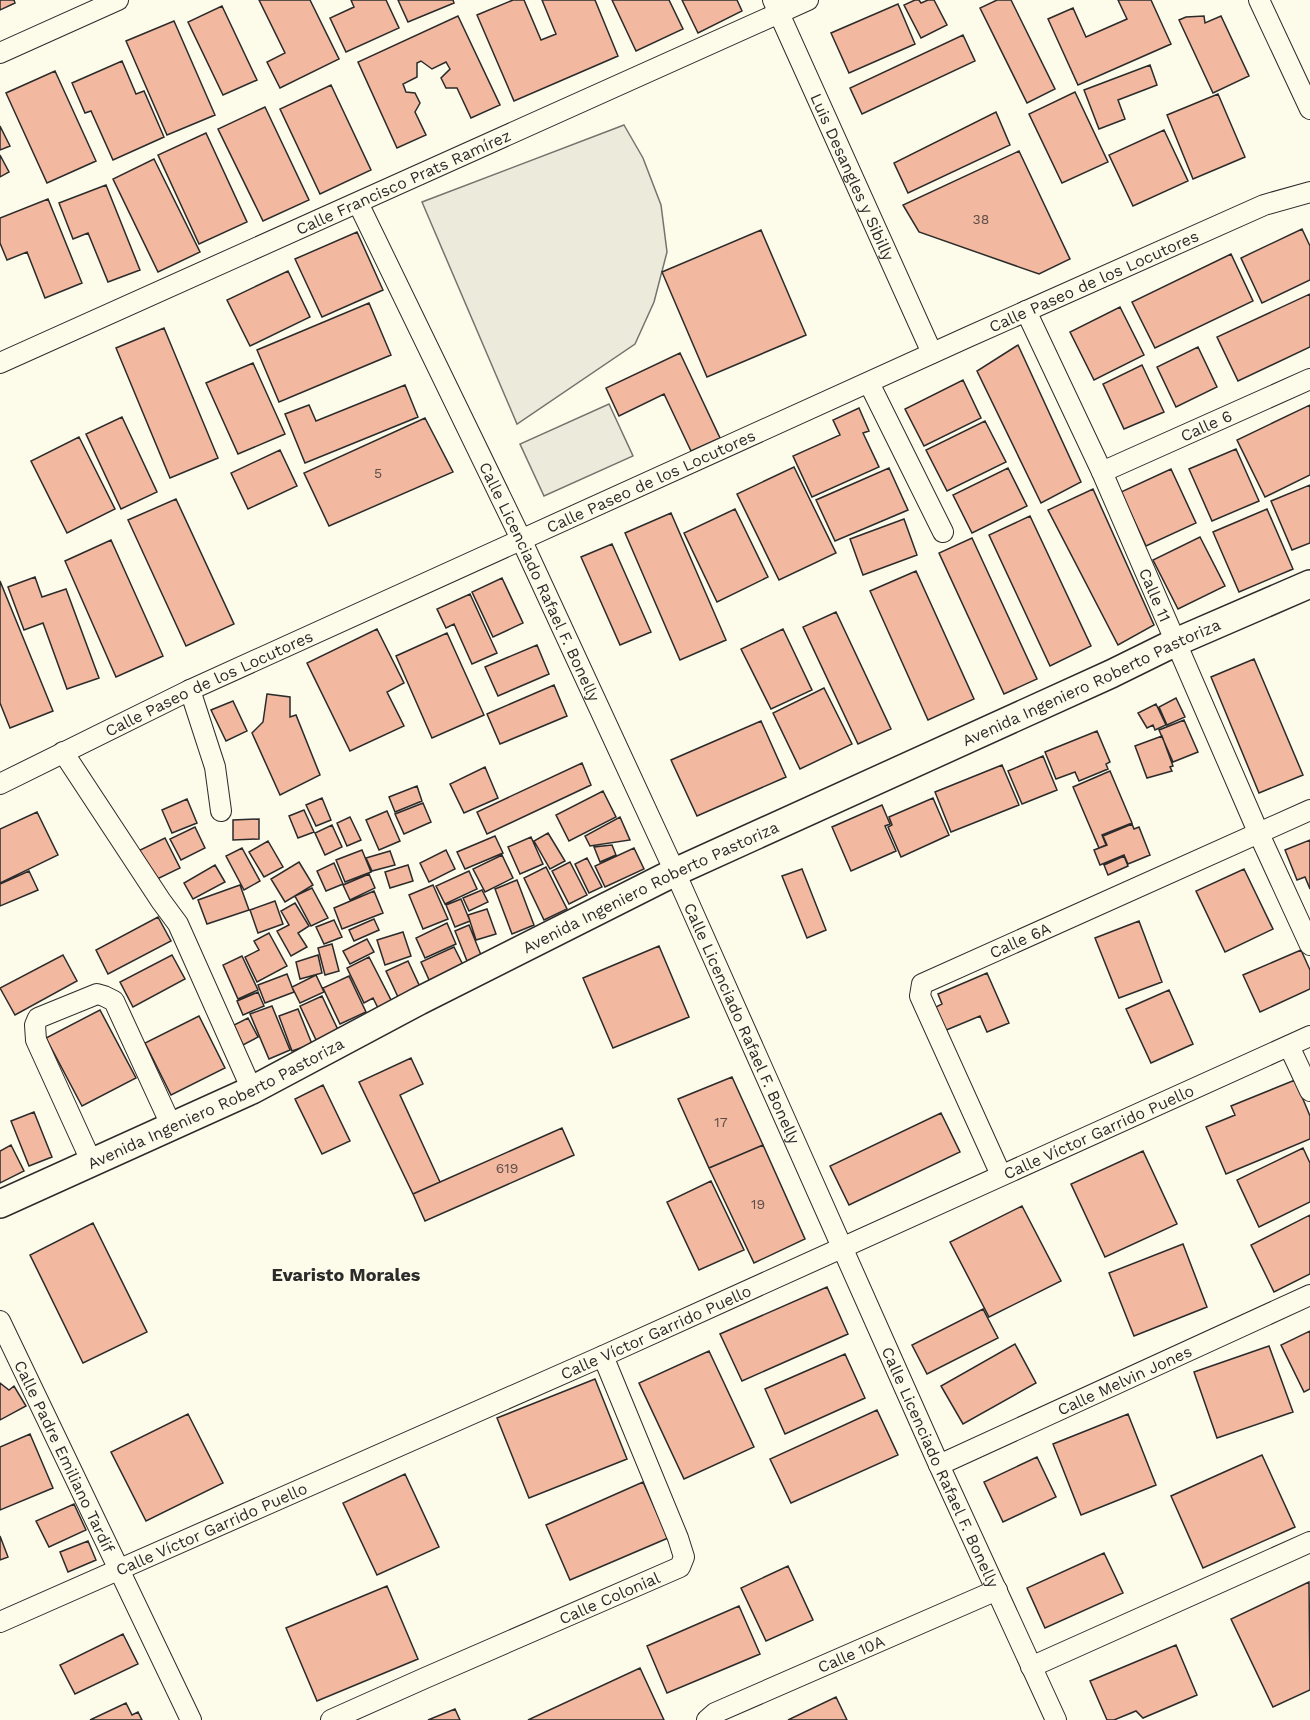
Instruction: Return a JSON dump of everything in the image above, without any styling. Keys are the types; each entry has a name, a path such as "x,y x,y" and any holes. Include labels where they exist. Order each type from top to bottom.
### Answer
{"street":[{"path":"0,53 118,0"},
{"name":"Calle Francisco Prats Ramírez","path":"0,363 358,203 776,7 808,0"},
{"path":"1259,0 1310,109"},
{"name":"Luis Desangles y Sibilly","path":"776,7 932,353"},
{"name":"Calle Paseo de los Locutores","path":"0,784 190,690 932,353 1264,205 1310,192"},
{"name":"Calle Licenciado Rafael F. Bonelly","path":"358,203 521,539 675,872 939,1465 1056,1720"},
{"name":"Calle 11","path":"1026,311 1102,472 1258,834 1310,945"},
{"name":"Calle 6","path":"1102,472 1310,379"},
{"path":"869,383 944,532"},
{"name":"Avenida Ingeniero Roberto Pastoriza","path":"0,1204 252,1090 419,1001 675,872 1111,674 1176,642 1310,584"},
{"path":"190,690 215,767 221,811"},
{"path":"63,752 178,924 252,1090"},
{"name":"Calle 6A","path":"1001,1174 920,996 922,984 1310,810"},
{"path":"92,1163 36,1040 35,1025 38,1018 97,994 114,1001 172,1127"},
{"name":"Calle Víctor Garrido Puello","path":"0,1622 603,1356 1310,1036"},
{"path":"1289,1046 1310,1091"},
{"name":"Calle Melvin Jones","path":"939,1465 1310,1295"},
{"name":"Calle Padre Emiliano Tardif","path":"0,1321 191,1720"},
{"name":"Calle Colonial","path":"331,1720 680,1567 684,1557 678,1538 603,1356"},
{"path":"1032,1667 1310,1542"},
{"name":"Calle 10A","path":"707,1720 715,1713 997,1590"}],"shaded area":[{"path":"624,125 643,158 661,205 667,252 654,302 635,344 517,424 422,202"},
{"path":"609,404 633,456 544,496 520,444"}],"building":[{"path":"0,0 14,0 15,3 0,10"},
{"path":"259,0 310,0 339,59 280,88 267,62 285,53"},
{"path":"351,0 386,0 399,28 346,52 330,18 354,7"},
{"path":"398,0 453,0 454,3 408,22"},
{"path":"513,0 524,0 541,40 556,34 542,0 595,0 618,56 514,101 477,15"},
{"path":"612,0 669,0 683,29 636,51"},
{"path":"682,0 737,0 742,11 698,33"},
{"path":"915,0 921,3 934,0 947,25 921,38 904,5"},
{"path":"997,0 1011,0 1055,89 1027,103 980,8"},
{"path":"1118,0 1151,0 1171,44 1078,85 1048,19 1073,8 1086,37 1127,19"},
{"path":"898,4 915,44 849,73 831,33"},
{"path":"222,6 257,80 223,95 188,22"},
{"path":"458,16 500,105 471,118 457,88 446,88 441,78 450,69 446,62 432,69 421,61 417,63 417,77 403,84 406,92 415,93 420,103 415,112 426,135 397,148 358,62"},
{"path":"1204,16 1205,23 1221,16 1249,76 1213,93 1179,20 1186,17"},
{"path":"174,21 215,115 167,135 126,41"},
{"path":"963,35 975,61 862,114 850,88"},
{"path":"122,61 136,94 144,91 164,137 113,160 91,111 85,113 72,83"},
{"path":"1150,65 1157,85 1118,100 1125,119 1099,129 1084,90"},
{"path":"55,71 96,161 47,183 6,93"},
{"path":"331,85 371,170 320,194 280,109"},
{"path":"1075,92 1108,162 1062,183 1029,114"},
{"path":"1218,94 1245,157 1193,179 1167,115"},
{"path":"265,107 309,200 263,221 218,129"},
{"path":"996,112 1010,145 908,193 894,163"},
{"path":"0,126 10,146 0,150"},
{"path":"1164,130 1188,181 1133,206 1109,155"},
{"path":"206,133 247,222 199,244 158,155"},
{"path":"1019,151 1070,259 1039,274 919,232 903,205"},
{"path":"0,155 9,172 0,177"},
{"path":"154,159 200,252 158,272 113,179"},
{"path":"106,185 140,270 108,282 88,233 73,239 59,203"},
{"path":"48,199 82,283 45,298 27,252 7,260 0,243 0,218"},
{"path":"1302,229 1310,246 1310,280 1262,303 1241,258"},
{"path":"761,230 806,335 707,377 662,272"},
{"path":"357,232 383,290 322,317 295,259"},
{"path":"1231,254 1253,301 1155,348 1132,302"},
{"path":"288,271 310,317 250,346 227,300"},
{"path":"1310,294 1310,347 1238,381 1217,337"},
{"path":"369,303 391,355 279,402 257,350"},
{"path":"1120,307 1144,355 1094,380 1070,332"},
{"path":"164,328 218,458 170,478 116,348"},
{"path":"1018,345 1081,482 1041,503 977,371"},
{"path":"1198,347 1217,387 1176,407 1157,367"},
{"path":"680,353 720,438 691,451 664,394 619,416 606,388"},
{"path":"253,363 285,434 238,454 206,383"},
{"path":"1142,365 1164,412 1124,429 1103,384"},
{"path":"963,380 981,418 924,446 905,409"},
{"path":"405,385 418,417 305,463 285,414 309,405 316,421"},
{"path":"1310,405 1310,475 1265,497 1237,440"},
{"path":"859,408 869,431 863,433 879,467 812,497 793,456 840,435 833,420"},
{"path":"122,417 157,492 121,509 86,434"},
{"path":"425,418 453,472 329,526 304,473"},
{"path":"985,421 1006,462 947,491 926,450"},
{"path":"79,437 115,509 67,533 31,461"},
{"path":"1236,449 1259,501 1212,521 1189,469"},
{"path":"280,450 297,486 248,509 231,473"},
{"path":"794,467 836,553 779,580 737,494"},
{"path":"889,468 908,510 835,541 816,500"},
{"path":"1008,468 1027,506 972,533 953,495"},
{"path":"1171,469 1196,523 1146,546 1121,492"},
{"path":"1310,485 1310,543 1292,550 1271,501"},
{"path":"1093,489 1154,625 1118,645 1048,510"},
{"path":"176,499 234,624 186,646 128,520"},
{"path":"735,509 768,577 717,602 684,533"},
{"path":"1267,509 1293,569 1239,592 1213,532"},
{"path":"671,513 726,640 680,660 625,533"},
{"path":"1030,516 1091,646 1050,666 989,535"},
{"path":"904,519 917,555 863,575 850,539"},
{"path":"1200,537 1225,586 1178,609 1153,560"},
{"path":"972,538 1037,679 1004,694 939,553"},
{"path":"111,540 163,656 116,677 65,561"},
{"path":"612,544 651,632 620,645 581,557"},
{"path":"916,571 974,699 928,720 870,591"},
{"path":"35,577 42,597 66,589 99,678 67,689 43,623 24,630 8,587"},
{"path":"502,578 523,623 493,637 472,592"},
{"path":"0,581 53,711 10,728 0,703"},
{"path":"470,594 497,653 472,664 454,624 446,628 437,609"},
{"path":"836,612 891,729 858,744 803,627"},
{"path":"377,629 404,683 387,692 404,726 350,751 307,663"},
{"path":"783,629 812,690 771,709 741,649"},
{"path":"447,633 484,715 432,738 396,656"},
{"path":"537,645 549,674 498,696 485,667"},
{"path":"1254,659 1303,775 1259,793 1211,677"},
{"path":"554,685 567,716 500,744 487,714"},
{"path":"824,688 852,744 800,769 773,713"},
{"path":"267,694 290,697 290,717 296,715 320,775 280,795 252,733 263,722"},
{"path":"1176,698 1185,717 1167,725 1159,707"},
{"path":"233,701 247,731 226,741 211,710"},
{"path":"1156,704 1166,725 1155,730 1153,725 1147,728 1138,713"},
{"path":"1184,720 1198,752 1173,762 1159,730"},
{"path":"761,721 786,777 697,816 671,760"},
{"path":"1097,731 1110,762 1106,764 1108,769 1079,781 1075,772 1056,779 1045,752"},
{"path":"1162,736 1173,766 1170,767 1172,771 1147,778 1135,746"},
{"path":"1043,756 1057,790 1022,804 1008,771"},
{"path":"582,763 591,785 487,834 477,812"},
{"path":"1002,765 1019,805 951,832 935,792"},
{"path":"485,767 498,798 464,813 450,784"},
{"path":"1110,771 1132,823 1102,835 1106,845 1099,848 1073,787"},
{"path":"417,786 422,801 395,812 389,797"},
{"path":"603,791 616,817 569,841 556,815"},
{"path":"322,798 331,820 316,826 306,805"},
{"path":"933,798 949,835 901,857 888,827 892,825 889,817"},
{"path":"187,799 197,823 172,833 162,810"},
{"path":"423,803 431,822 404,834 395,814"},
{"path":"882,805 890,824 885,826 896,851 851,871 832,827"},
{"path":"304,810 314,832 298,838 289,816"},
{"path":"387,811 400,841 379,850 366,820"},
{"path":"37,812 58,855 0,883 0,829"},
{"path":"350,817 361,840 347,846 337,823"},
{"path":"620,817 630,840 590,846 585,836"},
{"path":"259,819 259,839 233,840 233,820"},
{"path":"1132,824 1134,829 1139,827 1150,855 1128,864 1124,855 1100,865 1094,850 1107,845 1103,836"},
{"path":"332,825 342,847 325,855 315,833"},
{"path":"195,827 205,848 181,860 170,839"},
{"path":"548,833 565,861 550,869 534,841"},
{"path":"495,836 503,853 465,869 457,852"},
{"path":"531,837 543,864 520,874 508,847"},
{"path":"165,838 180,868 151,882 136,852"},
{"path":"1310,840 1310,889 1305,877 1297,880 1285,850"},
{"path":"268,841 283,867 264,877 249,852"},
{"path":"612,845 616,855 600,862 594,847"},
{"path":"242,848 260,881 244,890 226,856"},
{"path":"634,848 644,869 605,887 595,866"},
{"path":"362,850 371,872 345,882 336,860"},
{"path":"446,850 455,869 429,882 420,863"},
{"path":"390,851 395,865 372,871 366,858"},
{"path":"502,855 513,878 485,892 473,869"},
{"path":"1124,856 1128,866 1108,875 1104,865"},
{"path":"587,858 602,887 589,893 575,864"},
{"path":"299,862 313,885 285,902 271,879"},
{"path":"570,862 587,895 569,904 552,871"},
{"path":"334,863 343,884 326,891 317,871"},
{"path":"215,865 225,882 193,899 184,883"},
{"path":"408,865 413,881 390,888 385,872"},
{"path":"546,867 567,909 544,920 524,878"},
{"path":"802,869 826,930 807,938 782,876"},
{"path":"1244,869 1273,929 1225,952 1196,891"},
{"path":"29,871 38,890 0,906 0,884"},
{"path":"469,871 477,889 445,904 436,886"},
{"path":"369,874 375,888 350,900 343,885"},
{"path":"517,880 534,925 512,934 495,889"},
{"path":"240,885 249,910 207,924 198,900"},
{"path":"433,885 448,919 423,929 409,895"},
{"path":"312,888 328,918 311,926 295,896"},
{"path":"482,890 488,902 469,911 463,898"},
{"path":"374,891 383,913 342,929 334,908"},
{"path":"461,899 470,921 455,927 446,905"},
{"path":"275,901 283,924 258,933 250,910"},
{"path":"295,903 309,926 298,933 307,947 291,956 277,931 289,925 281,911"},
{"path":"487,909 496,934 476,940 468,915"},
{"path":"158,917 171,941 108,974 96,950"},
{"path":"374,919 379,930 354,941 349,930"},
{"path":"334,920 342,937 324,944 316,927"},
{"path":"1139,921 1162,982 1119,998 1095,938"},
{"path":"447,923 456,944 425,958 416,938"},
{"path":"469,925 481,955 467,961 455,931"},
{"path":"403,932 411,956 385,965 377,940"},
{"path":"269,933 287,966 257,982 245,957 259,950 254,941"},
{"path":"367,939 374,952 350,964 343,951"},
{"path":"332,944 339,971 325,975 318,948"},
{"path":"659,946 689,1017 613,1048 583,978"},
{"path":"454,947 464,967 430,982 421,962"},
{"path":"1301,950 1310,970 1310,989 1260,1012 1243,975"},
{"path":"63,955 77,981 15,1015 0,988"},
{"path":"172,955 185,979 133,1007 120,982"},
{"path":"318,955 322,973 300,979 296,962"},
{"path":"242,956 258,990 238,999 223,965"},
{"path":"369,957 392,1002 378,1008 373,998 364,1003 347,968"},
{"path":"408,961 420,987 398,997 386,971"},
{"path":"987,973 1009,1023 987,1032 980,1016 944,1031 934,1008 942,1004 938,994"},
{"path":"287,974 294,992 265,1003 258,985"},
{"path":"316,975 324,992 300,1003 292,987"},
{"path":"349,976 366,1012 340,1024 323,988"},
{"path":"1169,990 1193,1044 1151,1063 1126,1009"},
{"path":"258,992 264,1006 243,1015 237,1001"},
{"path":"322,996 339,1032 317,1042 300,1006"},
{"path":"272,1006 290,1050 269,1059 250,1014"},
{"path":"298,1009 312,1044 292,1051 279,1016"},
{"path":"100,1010 136,1078 82,1106 46,1038"},
{"path":"199,1016 225,1068 171,1095 145,1043"},
{"path":"248,1018 258,1037 243,1045 234,1025"},
{"path":"411,1058 423,1084 400,1095 440,1182 413,1194 359,1082"},
{"path":"732,1077 763,1145 709,1168 678,1099"},
{"path":"1295,1080 1310,1116 1310,1139 1226,1174 1206,1127 1235,1115 1231,1106"},
{"path":"323,1085 350,1141 322,1154 295,1099"},
{"path":"34,1112 52,1157 29,1166 11,1121"},
{"path":"941,1113 960,1152 849,1205 830,1166"},
{"path":"562,1128 574,1155 425,1221 413,1194"},
{"path":"11,1145 24,1171 0,1183 0,1151"},
{"path":"763,1145 805,1239 754,1263 709,1168"},
{"path":"1303,1148 1310,1163 1310,1202 1259,1227 1237,1180"},
{"path":"1143,1151 1177,1224 1105,1257 1071,1184"},
{"path":"711,1181 744,1250 699,1270 667,1202"},
{"path":"1022,1206 1061,1281 989,1317 950,1242"},
{"path":"1310,1215 1310,1274 1274,1292 1251,1245"},
{"path":"93,1223 147,1332 83,1363 30,1255"},
{"path":"1183,1244 1207,1307 1134,1336 1109,1273"},
{"path":"827,1287 848,1334 742,1381 720,1334"},
{"path":"983,1309 998,1338 927,1374 912,1345"},
{"path":"1310,1331 1310,1389 1304,1392 1281,1345"},
{"path":"1015,1344 1036,1383 963,1424 941,1386"},
{"path":"1269,1346 1293,1412 1217,1438 1194,1372"},
{"path":"709,1351 754,1447 684,1479 639,1383"},
{"path":"845,1354 865,1398 785,1434 765,1389"},
{"path":"595,1379 627,1459 529,1498 497,1418"},
{"path":"0,1383 9,1390 14,1386 26,1406 0,1420"},
{"path":"877,1410 898,1455 791,1503 770,1459"},
{"path":"188,1414 223,1483 146,1521 111,1452"},
{"path":"1128,1414 1156,1485 1081,1515 1053,1444"},
{"path":"30,1434 53,1488 0,1510 0,1447"},
{"path":"1262,1455 1295,1527 1203,1568 1171,1496"},
{"path":"1037,1457 1056,1497 1003,1522 984,1482"},
{"path":"405,1474 439,1547 377,1575 343,1503"},
{"path":"643,1482 668,1538 570,1580 546,1525"},
{"path":"74,1504 86,1530 49,1547 36,1521"},
{"path":"0,1536 8,1557 0,1560"},
{"path":"88,1541 96,1560 68,1572 60,1552"},
{"path":"1104,1553 1123,1593 1045,1628 1027,1588"},
{"path":"788,1566 813,1620 766,1641 741,1588"},
{"path":"1309,1582 1310,1690 1273,1707 1231,1619"},
{"path":"387,1586 418,1659 317,1701 286,1628"},
{"path":"739,1606 760,1654 667,1693 647,1646"},
{"path":"123,1634 138,1664 75,1694 60,1665"},
{"path":"1176,1645 1197,1695 1143,1718 1136,1711 1114,1720 1107,1720 1090,1681"},
{"path":"640,1668 664,1720 528,1720"},
{"path":"836,1697 847,1720 788,1720"},
{"path":"126,1703 132,1715 138,1712 142,1720 90,1720"},
{"path":"455,1709 460,1720 428,1720"}],"district":[{"name":"Evaristo Morales","path":"346,1275"}]}
